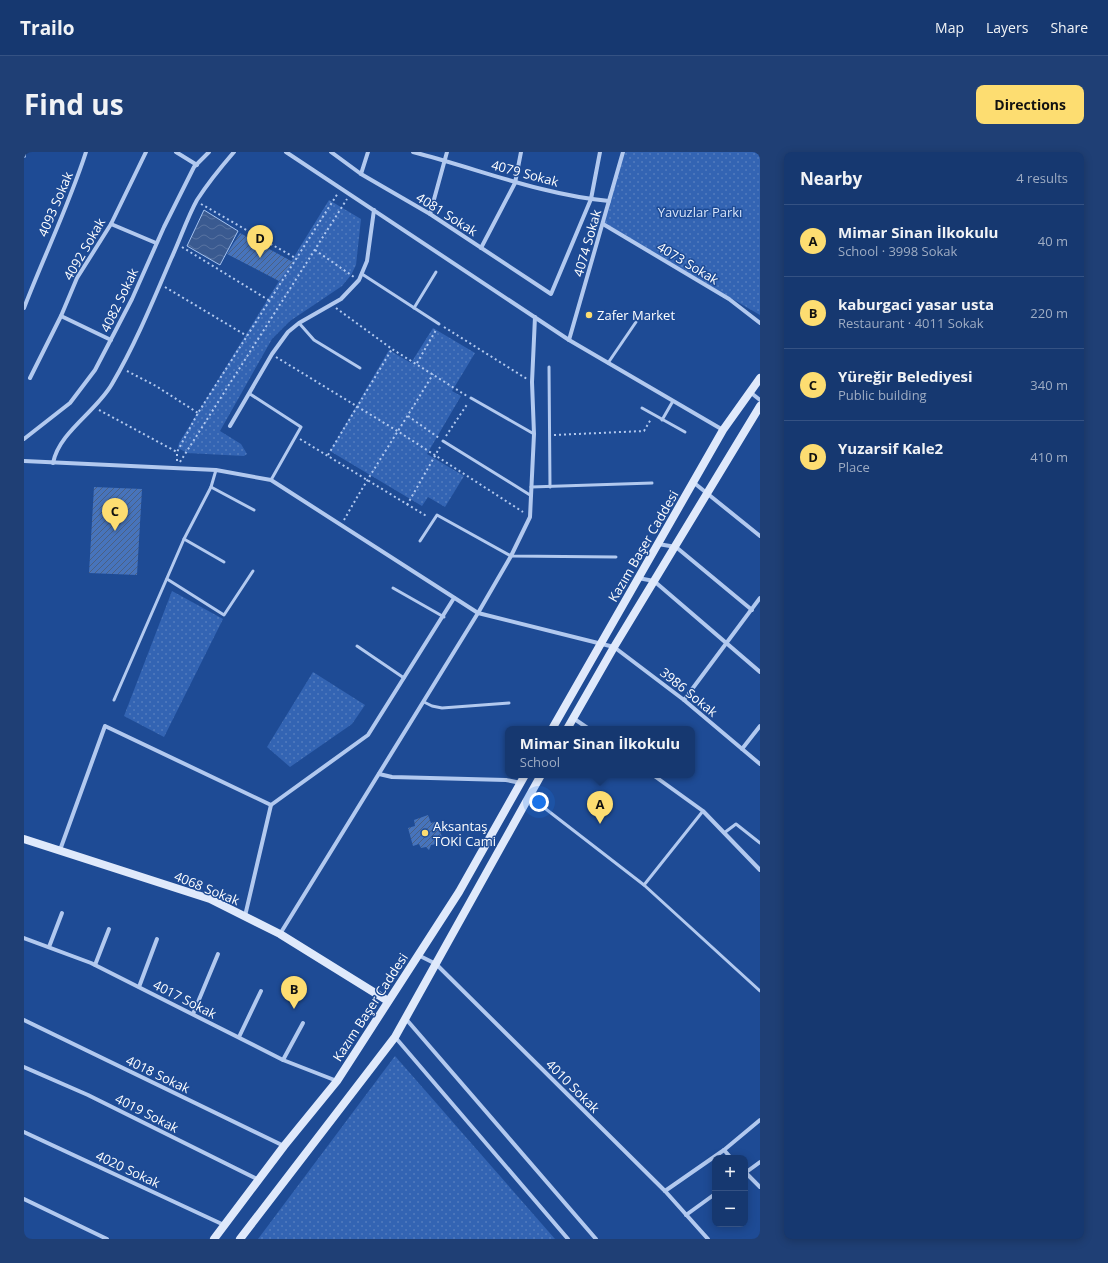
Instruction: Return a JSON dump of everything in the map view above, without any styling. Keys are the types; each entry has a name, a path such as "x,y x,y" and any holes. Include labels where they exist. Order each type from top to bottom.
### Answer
{"main road":[{"name":"Kazım Başer Caddesi","path":"554,726 723,430 760,378"},
{"name":"Kazım Başer Caddesi","path":"569,726 614,647 676,547 760,406"},
{"name":"Kazım Başer Caddesi","path":"214,1239 284,1146 337,1080 459,892 524,778"},
{"path":"240,1239 395,1037 539,778"},
{"name":"4068 Sokak","path":"24,840 60,850 210,899 280,934 388,1001"}],"street":[{"name":"4093 Sokak","path":"24,308 43,257 74,189 86,152"},
{"name":"4092 Sokak","path":"30,378 62,316 77,278 111,224 146,152"},
{"path":"176,152 197,165"},
{"name":"4082 Sokak","path":"24,439 70,403 95,370 132,299 156,243 197,165 209,152"},
{"path":"53,464 55,452 59,444 94,407 111,386 160,284 197,201 216,173 234,152"},
{"path":"286,152 569,340 723,430"},
{"name":"4081 Sokak","path":"331,152 361,174 430,214 551,294 590,199"},
{"path":"361,174 368,152"},
{"name":"4079 Sokak","path":"413,152 445,160 515,183 590,199 609,201"},
{"path":"430,214 447,152"},
{"path":"481,248 515,183 521,152"},
{"path":"590,199 600,152"},
{"name":"4074 Sokak","path":"569,340 623,152"},
{"path":"230,426 272,354 288,332 299,323 332,306 351,290 359,280 370,249 374,210"},
{"path":"111,224 156,243"},
{"name":"4073 Sokak","path":"603,224 729,299 760,323"},
{"path":"62,316 111,340"},
{"path":"280,934 478,613 511,556 530,517 534,434 532,382 535,317"},
{"path":"750,392 760,400"},
{"path":"24,461 53,464 216,470 271,480"},
{"name":"3986 Sokak","path":"271,480 478,613 601,642 614,647 684,700 760,764"},
{"path":"693,482 760,536"},
{"path":"657,544 676,547 752,610"},
{"path":"638,578 654,581 760,672"},
{"path":"245,916 271,805 368,734 444,617 454,598"},
{"path":"684,700 760,598"},
{"path":"574,718 585,726"},
{"path":"60,850 106,726 271,805"},
{"path":"742,749 760,726"},
{"path":"379,774 392,777 506,780 521,783"},
{"path":"657,778 703,811 760,870"},
{"path":"49,947 62,913"},
{"path":"95,965 109,929"},
{"name":"4017 Sokak","path":"24,938 95,965 284,1060 337,1080"},
{"path":"140,987 157,939"},
{"path":"193,1014 218,954"},
{"name":"4010 Sokak","path":"418,955 436,964 665,1191 708,1239"},
{"path":"239,1037 261,990"},
{"path":"406,1019 596,1239"},
{"name":"4018 Sokak","path":"24,1020 284,1146"},
{"path":"284,1060 303,1023"},
{"path":"395,1037 568,1239"},
{"name":"4019 Sokak","path":"24,1067 88,1095 259,1180"},
{"path":"665,1191 724,1150 760,1120"},
{"name":"4020 Sokak","path":"24,1132 224,1225"},
{"path":"724,1150 728,1155"},
{"path":"748,1170 760,1162"},
{"path":"748,1175 760,1187"},
{"path":"686,1215 712,1196"},
{"path":"24,1199 107,1239"}],"lane":[{"path":"414,308 436,272"},
{"path":"362,274 439,324"},
{"path":"608,363 636,322"},
{"path":"299,323 314,340 360,368"},
{"path":"549,366 550,487"},
{"path":"250,394 301,427 271,480"},
{"path":"471,398 534,434"},
{"path":"662,420 673,401"},
{"path":"642,408 685,432"},
{"path":"443,441 530,496"},
{"path":"114,700 184,539 211,487 216,470"},
{"path":"531,487 652,483"},
{"path":"211,487 254,510"},
{"path":"420,541 437,515 511,556 616,557"},
{"path":"184,539 224,562"},
{"path":"167,579 224,615 253,571"},
{"path":"393,588 444,617"},
{"path":"357,646 404,678"},
{"path":"424,702 432,706 442,708 509,703"},
{"path":"529,796 644,885 760,991"},
{"path":"644,885 703,811"},
{"path":"724,833 736,824 760,842"}],"path":[{"path":"177,468 177,452 198,413 341,188"},
{"path":"177,468 350,194"},
{"path":"197,201 297,259"},
{"path":"178,244 270,301"},
{"path":"315,250 359,280"},
{"path":"160,284 247,336"},
{"path":"332,306 392,349 471,398 443,441 437,456 407,505"},
{"path":"416,363 439,324 532,382"},
{"path":"328,456 392,349"},
{"path":"272,354 437,456 530,517"},
{"path":"121,367 156,386 198,413"},
{"path":"341,526 366,480 399,432 433,374"},
{"path":"94,407 177,452"},
{"path":"549,435 644,431 654,415"},
{"path":"408,416 443,441"},
{"path":"296,436 407,505 434,520"}],"green space":[{"name":"Yavuzlar Parkı","path":"622,152 760,152 760,315 603,224"},
{"path":"329,200 361,219 356,265 351,275 342,286 290,321 272,339 220,431 241,444 247,454 244,456 187,453 178,448 179,443"},
{"path":"433,328 475,353 452,391 461,396 427,454 464,476 445,507 428,497 422,506 330,451 389,350 411,363"},
{"path":"172,591 223,619 164,737 124,716"},
{"path":"313,672 365,705 352,724 290,767 267,747"},
{"path":"395,1056 555,1239 258,1239"}],"water":[{"path":"204,210 238,231 220,265 187,246"}],"building":[{"path":"240,233 293,262 279,281 227,254"},
{"path":"94,487 142,489 137,575 89,573"},
{"name":"Aksantaş TOKİ Cami","path":"428,815 431,823 438,821 442,838 435,840 436,844 431,845 429,850 426,847 421,848 419,844 413,846 408,828 415,826 414,820"}],"place":[{"name":"Yuzarsif Kale2","path":"260,258"},
{"name":"Zafer Market","path":"589,315"},
{"name":"Yüreğir Belediyesi","path":"115,531"},
{"name":"Mimar Sinan İlkokulu","path":"600,824"},
{"name":"Aksantaş TOKİ Cami","path":"425,833"},
{"name":"kaburgaci yasar usta","path":"294,1009"}]}
